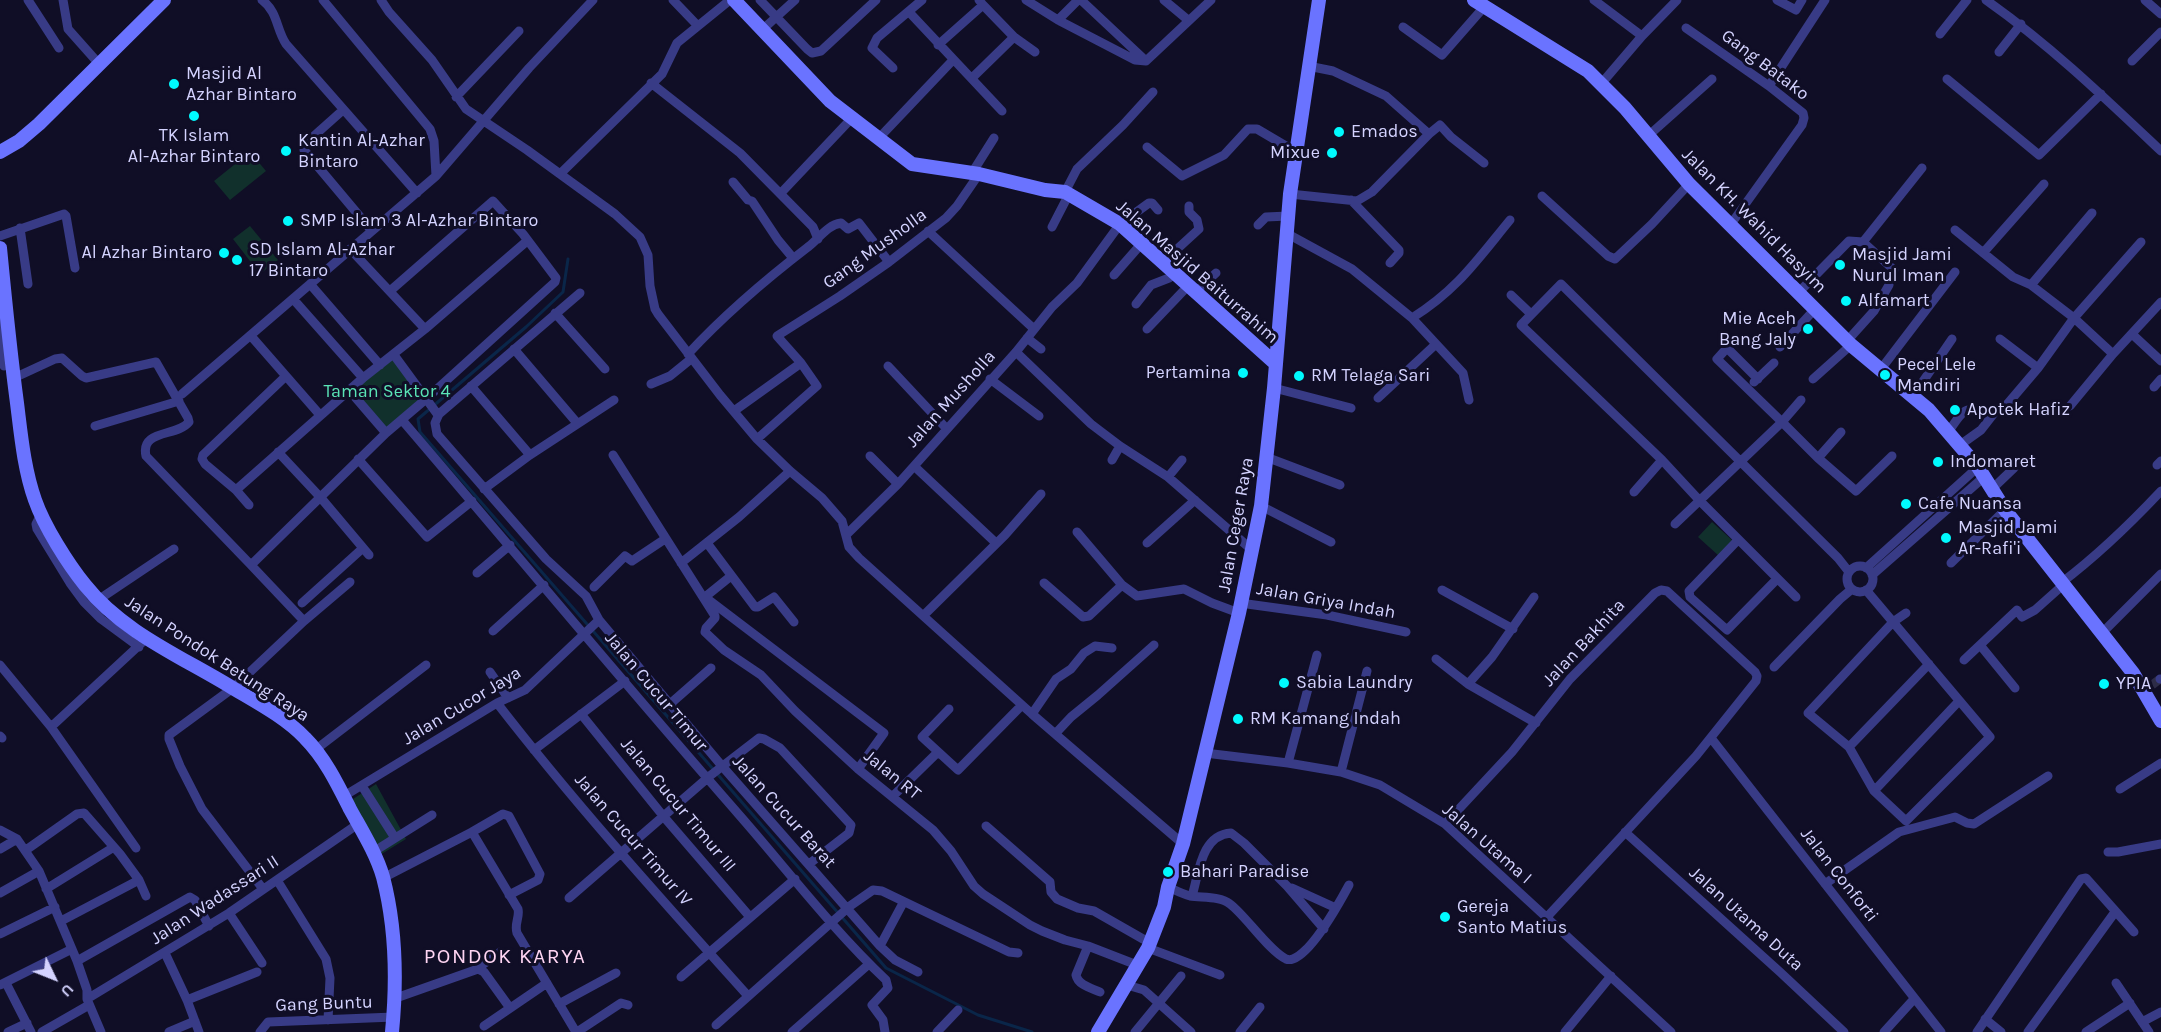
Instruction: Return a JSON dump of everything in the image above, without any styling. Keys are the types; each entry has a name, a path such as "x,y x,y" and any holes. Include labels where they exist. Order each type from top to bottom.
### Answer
{"main road":[{"path":"0,152 30,132 164,0"},
{"name":"Jalan Masjid Baiturrahim","path":"732,0 819,91 851,119 916,165 976,173 1044,190 1067,193 1120,224 1276,364"},
{"name":"Jalan Ceger Raya","path":"1098,1032 1149,944 1164,907 1168,887 1183,844 1240,608 1261,506 1274,388 1290,194 1318,0"},
{"name":"Jalan KH. Wahid Hasyim","path":"1479,4 1554,52 1578,64 1601,84 1625,108 1689,184 1849,343 1912,396 1949,431 1985,477 2005,510 2062,584 2148,688 2161,721"},
{"name":"Jalan Pondok Betung Raya","path":"0,248 26,464 41,514 70,564 98,600 143,642 233,688 295,728 315,750 344,796 373,852 383,878 393,935 396,998 392,1032"}],"street":[{"path":"28,0 59,48"},
{"path":"63,0 68,29 100,65"},
{"path":"322,0 430,129 434,141 436,176"},
{"path":"381,0 388,12 432,60 466,110 519,144 615,214 640,237 648,255 650,286 655,309 757,438 830,506 842,521 849,547 858,558 1032,714 1183,844"},
{"path":"95,426 181,398 436,176 529,68 593,0"},
{"path":"673,0 698,27"},
{"path":"560,174 665,70 675,45 732,0"},
{"path":"760,0 808,51 818,53 876,0"},
{"path":"762,30 795,0"},
{"path":"893,68 872,48 872,45 877,38 922,0"},
{"path":"1026,0 1058,20 1135,60 1146,61 1211,0"},
{"path":"1058,20 1080,0 1146,61"},
{"path":"1164,0 1188,20"},
{"path":"1594,0 1642,36"},
{"path":"1601,84 1642,36 1677,0"},
{"path":"1777,0 1796,10 1802,0"},
{"path":"1770,86 1825,0"},
{"path":"1940,34 1967,0"},
{"path":"1986,0 2021,24 2101,94 2161,151"},
{"path":"2145,0 2161,14"},
{"path":"266,2 277,19 282,38 417,194"},
{"path":"938,45 981,2 1014,37 1035,52"},
{"path":"1403,27 1442,56 1479,4"},
{"path":"909,12 1002,111"},
{"path":"1999,52 2021,24"},
{"name":"Gang Batako","path":"1686,28 1770,86 1803,113 1804,117 1802,125 1731,224"},
{"path":"456,97 519,31"},
{"path":"2132,61 2161,32"},
{"path":"972,78 1014,37"},
{"path":"878,139 953,60"},
{"path":"1308,66 1333,70 1381,93 1429,134"},
{"path":"1648,136 1712,79"},
{"path":"1947,79 2039,155 2101,94"},
{"path":"651,84 740,153 813,227 818,239"},
{"path":"1052,227 1077,169 1123,125 1153,92"},
{"path":"343,110 306,143 304,148 372,231"},
{"path":"781,192 851,119"},
{"path":"1290,194 1357,201 1368,196 1440,125 1451,137 1484,163"},
{"path":"1147,147 1182,176 1224,155 1251,128 1257,129 1296,152"},
{"name":"Gang Musholla","path":"801,363 777,336 889,262 957,206 994,138"},
{"path":"1863,242 1922,168"},
{"path":"733,182 748,200 752,201 793,258"},
{"path":"1542,196 1608,256 1615,259 1689,184"},
{"path":"1983,253 2044,184"},
{"path":"1351,200 1399,250 1400,253 1390,263"},
{"path":"251,565 358,459 427,400 555,282 555,274 495,201 491,202 390,291"},
{"path":"1016,352 1081,278 1120,224 1149,203 1152,203 1158,210"},
{"path":"1163,262 1199,229 1197,220 1189,212 1189,206"},
{"path":"2031,285 2092,213"},
{"path":"0,236 64,214 75,268"},
{"path":"1258,225 1266,217 1288,216"},
{"path":"1412,318 1449,292 1471,269 1510,220"},
{"path":"651,384 670,376 752,291 835,224 841,223 848,229 859,224 889,262"},
{"path":"20,228 27,284"},
{"path":"1955,230 2013,277 2031,285 2074,318 2113,354"},
{"path":"928,231 1034,329"},
{"path":"1286,232 1352,269 1412,318 1463,373 1469,400"},
{"path":"237,490 349,390 394,355 527,241"},
{"path":"1799,292 1849,241 1863,242 1894,270"},
{"path":"1960,445 1981,430 1995,412 2004,408 2038,368 2074,318 2141,242"},
{"path":"1114,274 1142,243"},
{"path":"350,249 425,329"},
{"path":"1881,369 1955,272"},
{"path":"1136,304 1151,285 1175,273"},
{"path":"1147,329 1191,289 1216,273"},
{"path":"310,284 380,365"},
{"path":"1796,597 1662,460 1521,325 1561,284 1851,570"},
{"path":"1813,379 1849,343 1874,311 1889,285"},
{"path":"394,355 438,414 580,293"},
{"path":"1511,295 1531,314"},
{"path":"294,300 363,378"},
{"path":"2070,406 2113,354 2161,302"},
{"path":"1780,347 1815,309"},
{"path":"555,313 605,369"},
{"path":"0,316 4,366"},
{"path":"2132,334 2161,361"},
{"path":"251,336 320,415"},
{"path":"1027,338 1041,349"},
{"path":"1912,396 1952,339"},
{"path":"2000,339 2038,368"},
{"path":"1378,398 1436,344"},
{"path":"1758,378 1727,348 1717,359 1818,458 1856,491 1892,456"},
{"path":"514,349 577,423"},
{"name":"Jalan Musholla","path":"846,535 898,484 1016,352 1091,424 1168,477 1252,550"},
{"path":"14,378 62,358 86,378 152,361 159,365 181,398 189,422 181,428 152,437 146,444 146,456 304,621"},
{"path":"734,411 801,363 817,386 757,438"},
{"path":"1748,388 1774,363"},
{"path":"888,366 946,428"},
{"path":"249,505 237,490 202,459 207,450 286,376"},
{"path":"990,379 1039,416"},
{"path":"2154,387 2161,379"},
{"path":"471,386 530,455"},
{"path":"1274,388 1351,408"},
{"path":"349,390 386,433"},
{"path":"484,489 530,455 614,400"},
{"path":"1675,524 1802,400"},
{"path":"1949,431 1962,412 1975,408 1995,412"},
{"name":"Jalan Cucur Barat","path":"438,414 435,423 438,434 546,559 586,596 598,621 670,704 720,767 880,946 895,960 918,972"},
{"name":"Jalan Cucur Timur","path":"402,420 887,984 888,988 872,1005 883,1020 885,1032"},
{"path":"1818,458 1841,432"},
{"path":"1112,460 1120,446"},
{"path":"278,452 321,498 366,552 302,603"},
{"name":"Jalan RT","path":"613,455 665,539 705,597 716,618 705,632 724,650 761,675 795,711 858,769 933,830 951,850 974,886 982,894 1030,925 1137,965"},
{"path":"870,456 898,484"},
{"path":"1266,458 1340,485"},
{"path":"358,459 427,537 472,501"},
{"path":"1168,477 1182,460"},
{"path":"1634,492 1662,460"},
{"path":"914,466 996,543"},
{"path":"1869,572 1914,522 1985,477 2014,468"},
{"path":"681,563 790,471"},
{"path":"1869,572 1922,531 1985,477"},
{"path":"1964,660 2017,610 2022,617 2035,610 2123,531 2161,491"},
{"path":"924,615 1041,494"},
{"path":"1147,543 1194,500"},
{"path":"1261,506 1331,542"},
{"path":"1952,563 2005,510"},
{"path":"41,514 36,524 37,529 70,583 94,612 143,642 51,727"},
{"path":"1914,522 1922,531"},
{"path":"1044,583 1085,617 1089,616 1122,585 1077,532"},
{"path":"594,587 625,556 632,561 665,539"},
{"path":"1738,540 1689,591 1690,597 1727,630 1777,579"},
{"path":"707,543 754,607 758,608 774,597 794,622"},
{"path":"477,573 510,545"},
{"path":"98,600 174,549"},
{"path":"1861,566 1869,572 1873,580 1870,592 1858,592 1850,587 1847,578 1851,570 1861,566"},
{"path":"2102,633 2161,574"},
{"path":"731,576 705,597 885,733 858,769"},
{"path":"263,889 202,809 169,739 171,733 233,688 304,621 350,582"},
{"path":"493,631 544,585"},
{"name":"Jalan Griya Indah","path":"1122,585 1137,596 1184,589 1212,603 1240,608 1327,615 1406,632"},
{"path":"1774,667 1850,587"},
{"path":"1442,590 1513,629"},
{"name":"Jalan Bakhita","path":"1445,824 1512,752 1570,679 1661,590 1667,591 1757,676 1756,681 1711,738"},
{"path":"1870,592 1893,622 1917,644 1929,664 1990,736 1906,821 1874,791 1849,747 1808,713 1893,622 1906,613"},
{"path":"1468,684 1492,657 1534,597"},
{"name":"Jalan Cucor Jaya","path":"344,796 497,703 525,690 598,621"},
{"path":"1056,733 1071,717 1154,645"},
{"path":"1980,645 2015,687"},
{"path":"1032,714 1056,679 1071,669 1084,653 1095,646 1112,648"},
{"path":"1288,763 1317,655"},
{"path":"1436,659 1468,684 1536,723"},
{"path":"1849,747 1929,664"},
{"path":"0,665 4,678 51,727 136,848"},
{"path":"315,750 426,666"},
{"path":"670,704 711,668"},
{"path":"1341,772 1367,671"},
{"path":"490,672 508,698"},
{"path":"534,750 625,681"},
{"path":"1874,791 1959,701"},
{"name":"Jalan Cucur Timur IV","path":"497,703 621,854 748,996"},
{"path":"949,709 922,737 958,770 1022,705"},
{"name":"Jalan Cucur Timur III","path":"581,714 664,817 750,917"},
{"path":"1547,916 1662,794 1711,738"},
{"name":"Jalan Conforti","path":"1711,738 1941,1032"},
{"path":"569,898 720,767 757,739 764,739 785,753 849,821 852,827 849,833 809,864"},
{"path":"893,796 938,752"},
{"name":"Jalan Utama I","path":"1205,753 1341,772 1380,785 1445,824 1671,1032"},
{"path":"2120,789 2161,764"},
{"path":"1825,884 1899,832 1955,817 1974,824 2048,776"},
{"path":"362,786 395,838"},
{"path":"26,850 77,814 84,813 139,880 146,896"},
{"path":"373,852 432,814"},
{"path":"383,878 503,814 509,816 540,874 538,880 509,895"},
{"name":"Jalan Wadassari II","path":"42,1032 229,913 358,824"},
{"path":"986,826 1050,882 1051,892 1057,898 1078,908 1094,911 1149,944 1220,975"},
{"path":"0,830 17,839 39,871 77,961 87,990 88,1002 101,1032"},
{"path":"472,832 519,910 515,926 517,933 577,1032 621,1003 628,1005"},
{"name":"Jalan Utama Duta","path":"1624,832 1844,1032"},
{"path":"1192,896 1206,847 1215,837 1231,833 1287,886 1324,929"},
{"path":"0,849 17,839"},
{"path":"2108,852 2161,844"},
{"path":"46,888 114,848"},
{"path":"0,893 39,871"},
{"path":"1977,1032 2081,879 2086,878 2134,932"},
{"path":"681,977 795,879"},
{"path":"61,921 139,880"},
{"path":"277,880 326,959 330,978 328,1020"},
{"path":"1168,887 1192,896 1220,898 1230,903 1285,959 1291,960 1297,957 1324,929 1349,885"},
{"path":"1287,886 1336,908"},
{"path":"716,1025 832,922 873,890 880,890 1009,952 1018,953"},
{"path":"77,961 190,897 194,899 209,926"},
{"path":"880,946 903,903"},
{"path":"0,934 55,907"},
{"path":"2028,1032 2115,912"},
{"path":"229,913 262,963"},
{"path":"1088,946 1076,975 1077,979 1079,983 1100,992"},
{"path":"8,1032 29,1028 3,984 72,949"},
{"path":"396,998 477,969 500,952"},
{"path":"165,953 199,1032"},
{"path":"792,1032 869,964"},
{"path":"477,969 482,971 510,1008"},
{"path":"187,1000 256,972"},
{"path":"559,1004 616,973"},
{"path":"1135,1032 1181,976"},
{"path":"1565,1032 1611,976"},
{"path":"2116,983 2149,1032"},
{"path":"484,1026 547,984"},
{"path":"1127,985 1144,990 1191,1032"},
{"path":"1884,1032 1914,999"},
{"path":"2086,1032 2130,1004"},
{"path":"1240,1032 1260,1007"},
{"path":"937,1032 958,1010"},
{"path":"2142,1022 2161,1012"},
{"name":"Gang Buntu","path":"260,1032 268,1022 394,1017"},
{"path":"1985,1019 2001,1032"},
{"path":"169,1032 195,1021"}],"green space":[{"path":"250,152 266,171 230,200 214,181"},
{"path":"250,226 278,260 260,274 233,239"},
{"name":"Taman Sektor 4","path":"389,354 427,400 387,433 350,389"},
{"path":"1712,522 1733,541 1719,556 1698,537"},
{"path":"376,784 406,839 380,855 350,801"}],"waterway":[{"path":"568,259 563,292 526,327 418,419 420,432 886,968 978,1015 1032,1032"}],"tunnel":[{"path":"2152,685 2160,679"}],"place":[{"name":"Masjid Al Azhar Bintaro","path":"174,84"},
{"name":"TK Islam Al-Azhar Bintaro","path":"194,116"},
{"name":"Emados","path":"1339,132"},
{"name":"Kantin Al-Azhar Bintaro","path":"286,151"},
{"name":"Mixue","path":"1332,153"},
{"name":"SMP Islam 3 Al-Azhar Bintaro","path":"288,221"},
{"name":"Al Azhar Bintaro","path":"224,253"},
{"name":"SD Islam Al-Azhar 17 Bintaro","path":"237,260"},
{"name":"Masjid Jami Nurul Iman","path":"1840,265"},
{"name":"Alfamart","path":"1846,301"},
{"name":"Mie Aceh Bang Jaly","path":"1808,329"},
{"name":"Pertamina","path":"1243,373"},
{"name":"Pecel Lele Mandiri","path":"1885,375"},
{"name":"RM Telaga Sari","path":"1299,376"},
{"name":"Apotek Hafiz","path":"1955,410"},
{"name":"Indomaret","path":"1938,462"},
{"name":"Cafe Nuansa","path":"1906,504"},
{"name":"Masjid Jami Ar-Rafi'i","path":"1946,538"},
{"name":"Sabia Laundry","path":"1284,683"},
{"name":"YPIA","path":"2104,684"},
{"name":"RM Kamang Indah","path":"1238,719"},
{"name":"Bahari Paradise","path":"1168,872"},
{"name":"Gereja Santo Matius","path":"1445,917"}],"district":[{"name":"PONDOK KARYA","path":"505,957"}]}
